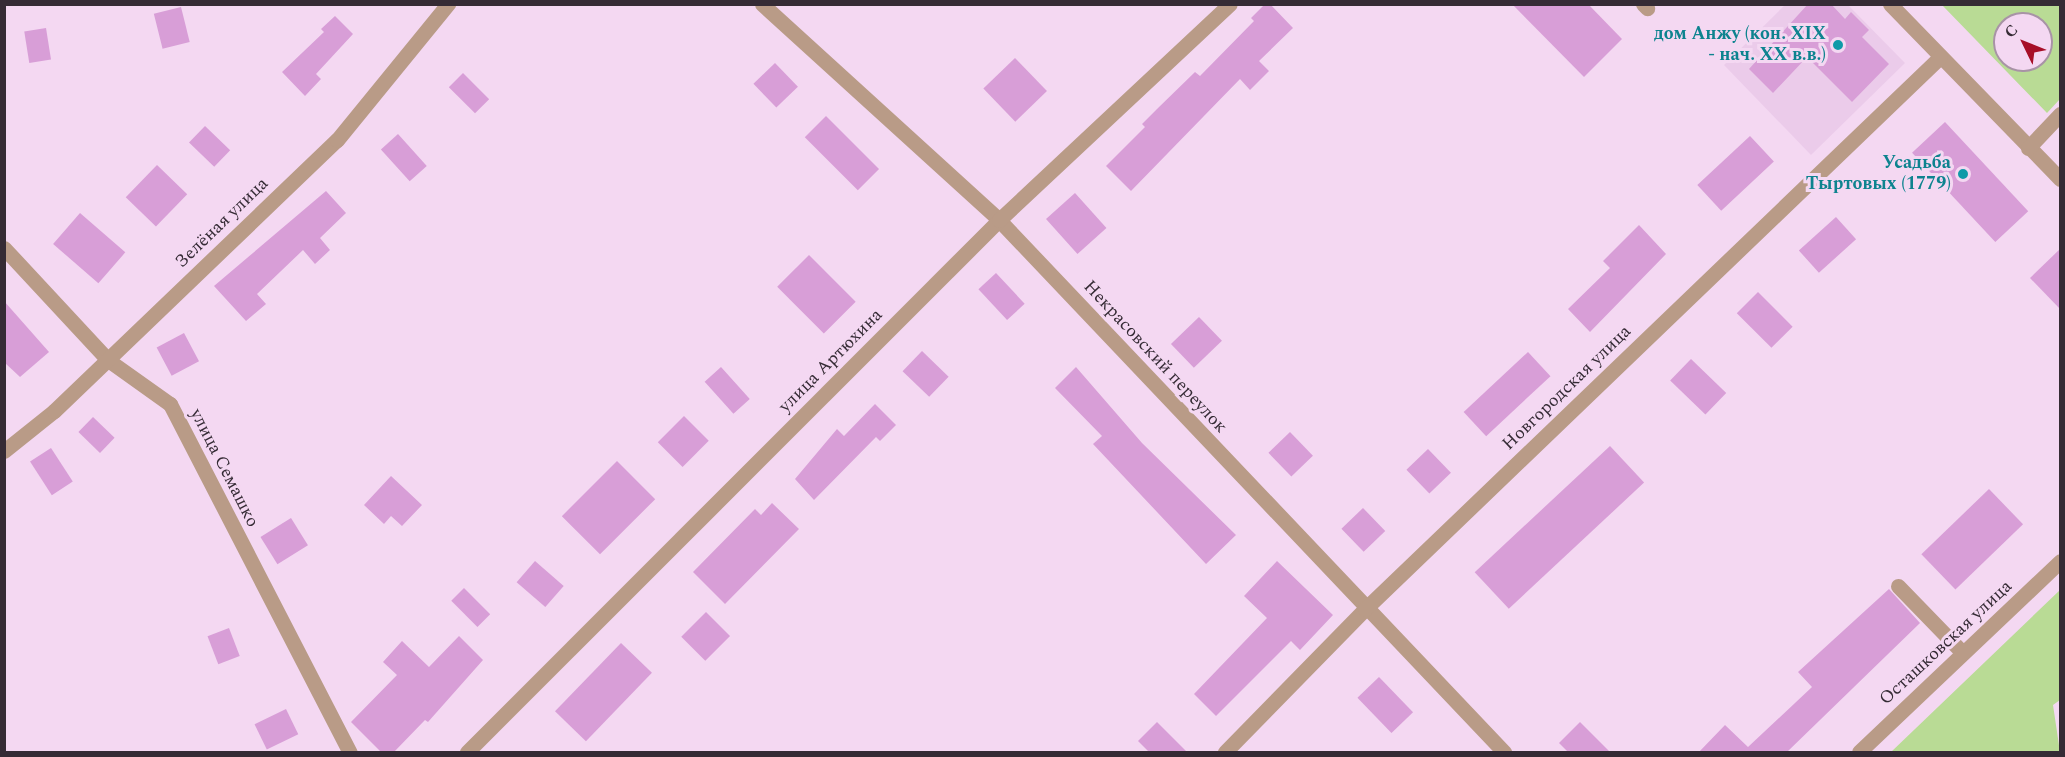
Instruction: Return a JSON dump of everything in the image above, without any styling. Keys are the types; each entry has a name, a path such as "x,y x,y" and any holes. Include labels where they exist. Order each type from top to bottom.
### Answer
{"street":[{"name":"Зелёная улица","path":"4,451 108,360 337,140 448,4"},
{"name":"Некрасовский переулок","path":"762,4 999,220 1365,609 1504,753"},
{"name":"улица Артюхина","path":"467,753 999,220 1230,4"},
{"path":"1890,4 2028,148 2061,179"},
{"name":"Новгородская улица","path":"1225,753 1365,609 1940,57"},
{"path":"2028,148 2061,114"},
{"name":"улица Семашко","path":"4,248 108,360 170,405 350,753"},
{"name":"Осташковская улица","path":"1859,753 2061,561"},
{"path":"1898,586 1964,653"}],"shaded area":[{"path":"1786,4 1848,5 1905,63 1811,155 1724,65"}],"green space":[{"path":"1942,5 2060,5 2060,99 2047,113 2007,72 2053,72 2053,12 1993,12 1993,57"},
{"path":"2060,590 2060,700 2053,705 2060,752 1891,752"}],"building":[{"path":"1265,4 1270,4 1293,28 1259,61 1269,71 1250,90 1240,79 1131,191 1106,166 1145,127 1142,124 1157,109 1195,72 1200,76 1254,21 1251,18"},
{"path":"1512,4 1588,4 1622,39 1584,77"},
{"path":"1808,4 1831,4 1845,19 1851,12 1869,30 1862,37 1889,64 1852,102 1807,57 1773,93 1749,69"},
{"path":"181,7 190,42 163,49 154,14"},
{"path":"335,16 353,34 316,74 321,79 305,96 282,72 324,32 321,29"},
{"path":"46,28 51,60 29,63 24,31"},
{"path":"1015,58 1047,91 1015,122 983,89"},
{"path":"775,63 798,87 776,108 753,84"},
{"path":"463,73 489,99 475,113 449,87"},
{"path":"826,116 879,169 858,190 805,137"},
{"path":"1945,122 2028,211 1995,242 1912,153"},
{"path":"205,126 230,150 214,167 189,143"},
{"path":"398,134 427,166 410,181 381,149"},
{"path":"1750,136 1774,162 1721,211 1697,185"},
{"path":"157,165 187,194 156,227 126,197"},
{"path":"326,191 346,213 320,238 330,250 315,264 303,250 257,294 266,304 246,321 214,286"},
{"path":"1075,193 1106,228 1077,254 1046,219"},
{"path":"80,213 125,252 98,283 53,244"},
{"path":"1836,217 1856,239 1819,273 1799,250"},
{"path":"1639,225 1666,254 1590,332 1568,309 1610,268 1603,261"},
{"path":"2061,248 2061,310 2030,278"},
{"path":"809,255 856,302 824,333 777,287"},
{"path":"996,273 1025,304 1007,320 978,289"},
{"path":"1758,292 1793,327 1771,348 1737,313"},
{"path":"4,301 49,352 20,377 4,362"},
{"path":"1199,317 1222,341 1194,368 1171,344"},
{"path":"184,333 199,361 172,376 157,348"},
{"path":"922,351 949,377 929,397 903,371"},
{"path":"1528,352 1551,376 1486,436 1464,412"},
{"path":"1691,359 1726,393 1705,415 1670,381"},
{"path":"721,367 750,399 733,414 705,382"},
{"path":"1076,367 1142,443 1236,535 1206,564 1093,444 1102,436 1055,388"},
{"path":"875,404 896,425 880,441 876,437 814,500 795,479 837,429 844,436"},
{"path":"684,416 709,441 683,467 658,442"},
{"path":"93,417 115,438 100,453 78,432"},
{"path":"1290,432 1313,456 1291,477 1268,453"},
{"path":"1610,446 1644,483 1509,609 1475,572"},
{"path":"51,448 73,482 52,495 30,462"},
{"path":"1428,449 1451,473 1429,494 1406,470"},
{"path":"617,461 655,499 600,554 562,516"},
{"path":"391,476 422,505 402,526 391,516 384,524 364,505"},
{"path":"1989,489 2023,524 1955,590 1921,554"},
{"path":"772,503 799,529 725,604 693,572 755,509 761,515"},
{"path":"1363,508 1385,531 1364,552 1341,529"},
{"path":"291,518 308,545 277,564 260,537"},
{"path":"535,561 564,586 545,607 517,582"},
{"path":"1277,561 1333,615 1300,650 1291,641 1216,716 1194,694 1267,618 1244,596"},
{"path":"464,588 490,614 477,627 451,601"},
{"path":"1889,589 1920,623 1786,753 1698,753 1725,725 1748,747 1812,687 1798,672"},
{"path":"706,612 730,636 705,661 681,637"},
{"path":"229,628 240,656 218,664 208,636"},
{"path":"459,636 483,660 428,722 425,720 393,753 382,753 351,722 397,675 383,662 402,641 429,667"},
{"path":"621,643 652,673 586,741 555,711"},
{"path":"1379,677 1413,712 1391,733 1357,698"},
{"path":"286,709 298,734 267,750 255,724"},
{"path":"1157,722 1188,753 1150,753 1138,741"},
{"path":"1580,722 1611,753 1569,753 1559,743"}],"place":[{"name":"дом Анжу (кон. XIX - нач. XX в.в.)","path":"1838,45"},
{"name":"Усадьба Тыртовых (1779)","path":"1963,174"}]}
